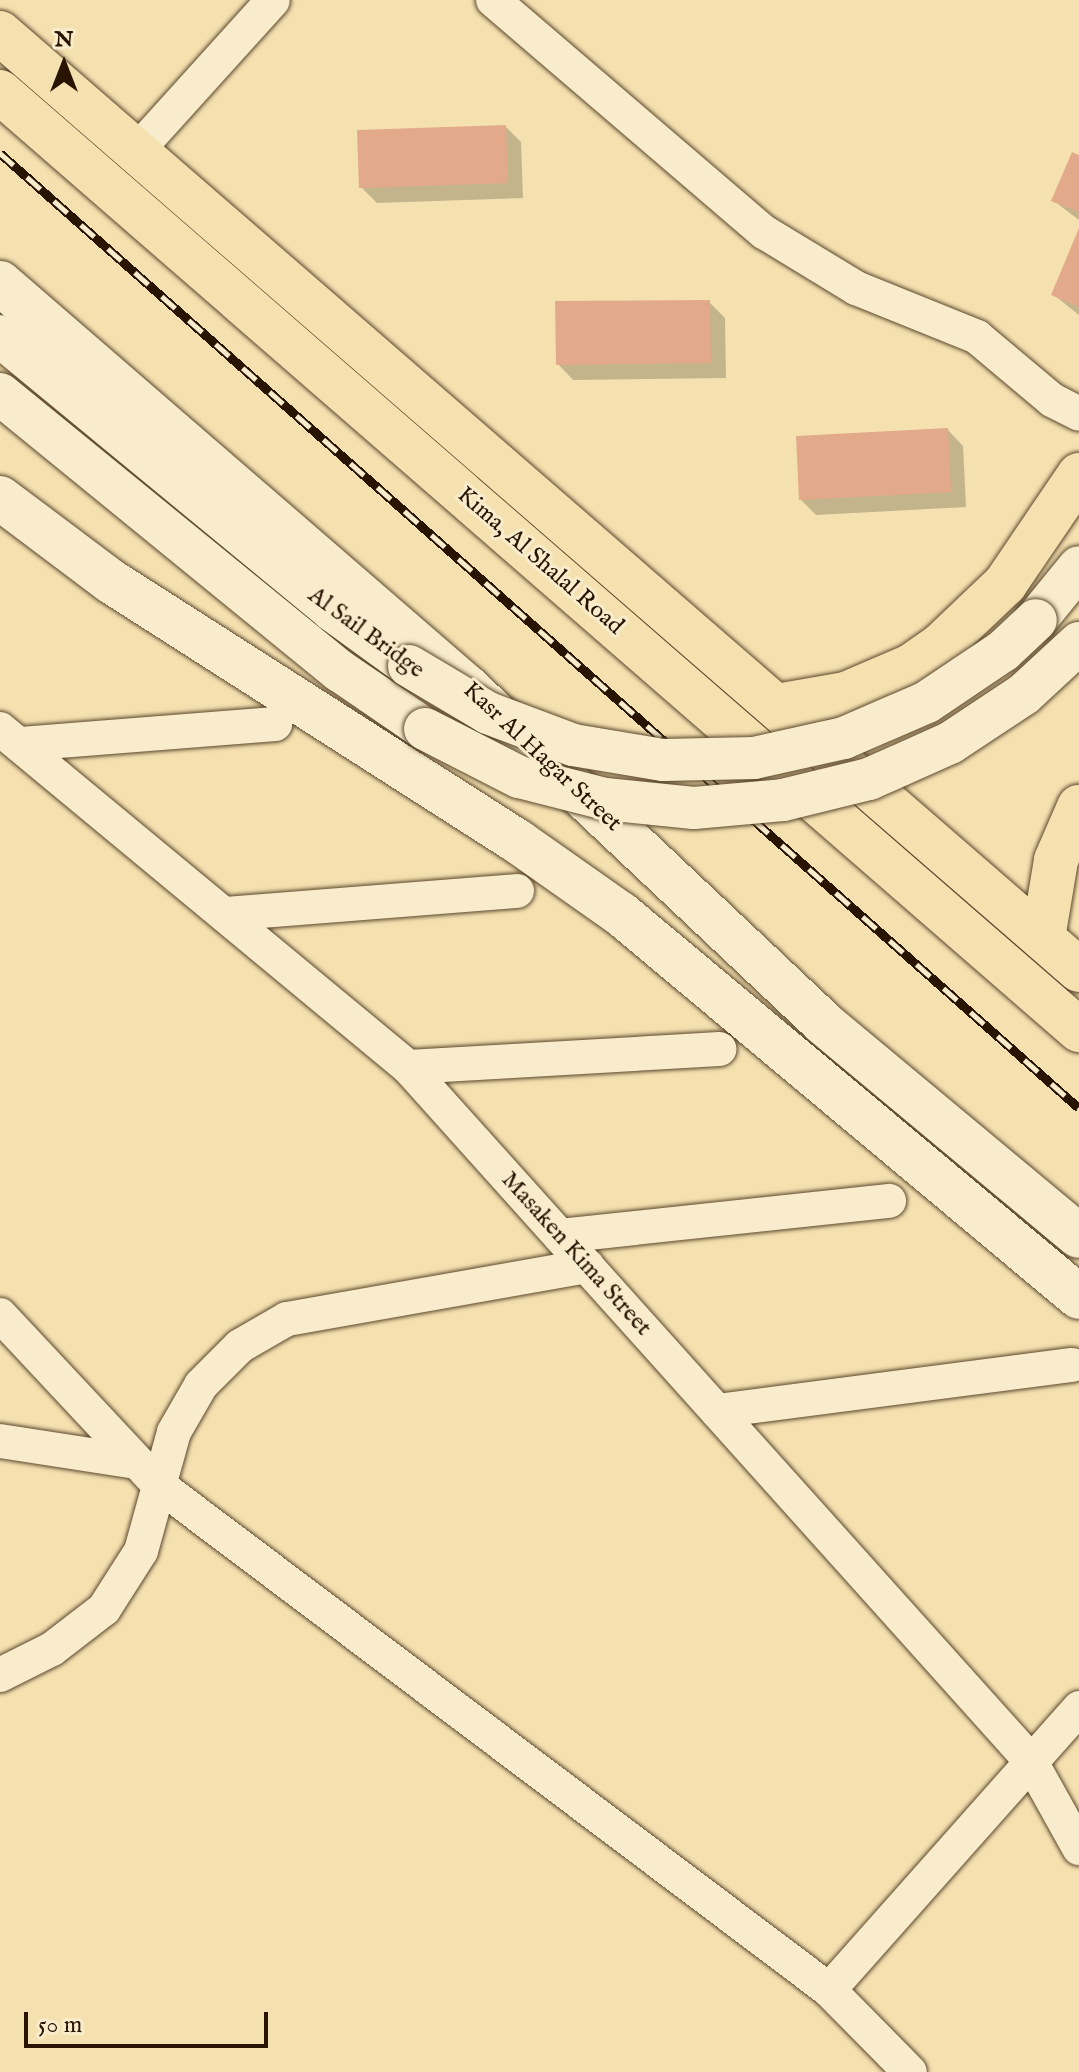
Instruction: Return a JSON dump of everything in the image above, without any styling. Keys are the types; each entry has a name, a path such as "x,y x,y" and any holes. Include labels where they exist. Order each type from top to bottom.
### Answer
{"highway":[{"name":"Kima, Al Shalal Road","path":"0,33 134,154 777,706 1079,970"},
{"name":"Kima, Al Shalal Road","path":"0,92 1079,1030"},
{"path":"777,706 846,694 911,666 940,646 1005,584 1079,475"},
{"path":"1043,938 1052,872 1079,807"}],"main road":[{"name":"Kasr Al Hagar Street","path":"0,283 467,687 822,1022 1079,1236"},
{"path":"0,498 112,582 517,841 621,914 1079,1297"}],"street":[{"path":"134,154 273,0"},
{"path":"493,0 764,232 856,288 977,337 1052,400 1079,414"},
{"name":"Al Sail Bridge","path":"0,336 257,550 409,666 488,713 573,745 663,760 739,759 800,750 887,722 966,679 1036,620 1079,567"},
{"name":"Al Sail Bridge","path":"0,394 340,671 425,729 519,777 605,799 694,808 783,800 869,779 950,743 1024,694 1079,643"},
{"path":"11,736 275,724"},
{"name":"Masaken Kima Street","path":"11,736 408,1067 1030,1760 1079,1848"},
{"path":"224,914 517,891"},
{"path":"408,1067 719,1049"},
{"path":"560,1236 889,1201"},
{"path":"0,1675 52,1649 104,1609 141,1551 174,1432 201,1385 240,1346 287,1319 587,1266"},
{"path":"0,1315 160,1486 829,1990 910,2072"},
{"path":"717,1411 1072,1365"},
{"path":"0,1441 135,1462"},
{"path":"829,1990 1079,1708"}],"building":[{"path":"506,125 508,183 359,188 357,130"},
{"path":"1072,152 1079,155 1079,212 1051,201"},
{"path":"1079,228 1079,307 1051,295"},
{"path":"710,300 711,363 556,365 555,301"},
{"path":"948,428 951,492 799,500 796,436"}],"railway":[{"path":"0,153 1079,1108"}]}
